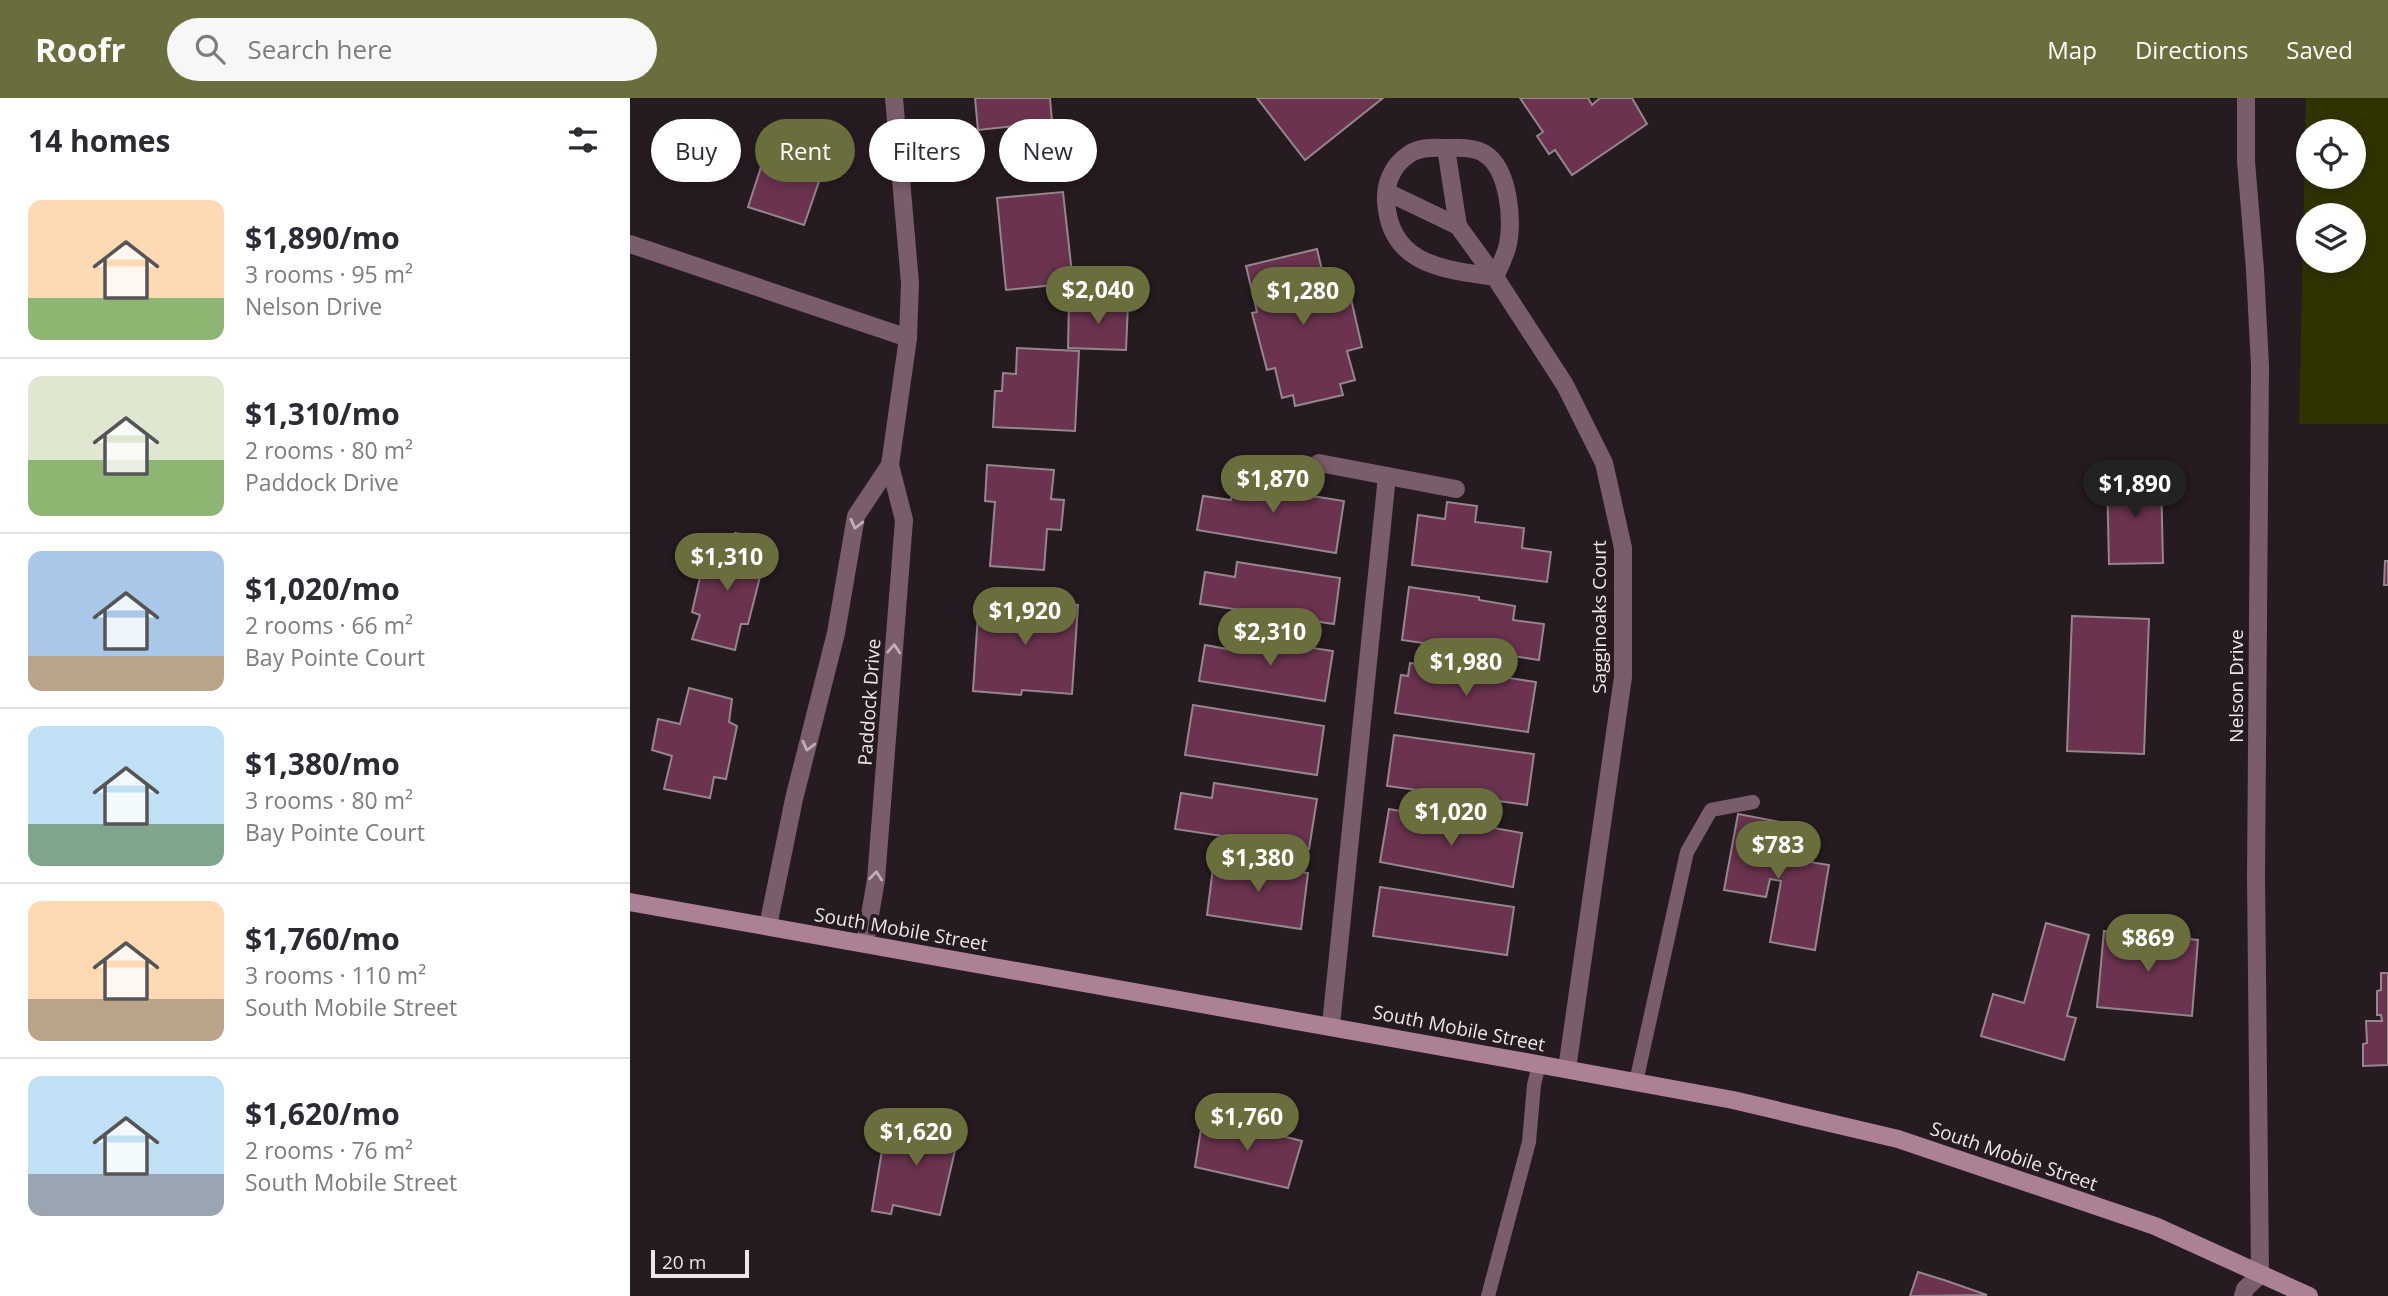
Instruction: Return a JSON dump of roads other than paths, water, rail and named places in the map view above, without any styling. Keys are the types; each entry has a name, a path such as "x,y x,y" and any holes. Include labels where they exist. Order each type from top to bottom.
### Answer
{"main road":[{"name":"South Mobile Street","path":"630,902 1331,1025 1733,1100 1898,1139 2155,1226 2309,1296"}],"street":[{"name":"Paddock Drive","path":"865,943 876,880 904,520 890,465 908,338 909,259 894,98"},
{"name":"Nelson Drive","path":"2246,98 2246,161 2260,366 2256,876 2260,1275"},
{"path":"1422,148 1485,153 1502,173 1509,200 1508,245 1495,277 1436,267 1409,252 1389,226 1387,192 1389,180 1397,164 1422,148"},
{"path":"1446,148 1458,226"},
{"path":"1387,192 1458,226"},
{"name":"Sagginoaks Court","path":"1458,226 1495,277 1565,385 1604,463 1623,548 1623,677 1567,1069"},
{"path":"630,244 908,338"},
{"path":"1319,463 1456,489"},
{"name":"Paddock Drive","path":"768,926 794,799 836,633 856,516 890,465"},
{"path":"1331,1025 1387,476"},
{"path":"2244,1296 2245,1289 2260,1275"}],"lane":[{"path":"1636,1082 1687,852 1711,810 1753,802"},
{"path":"1488,1296 1529,1142 1534,1085 1539,1064"}]}
